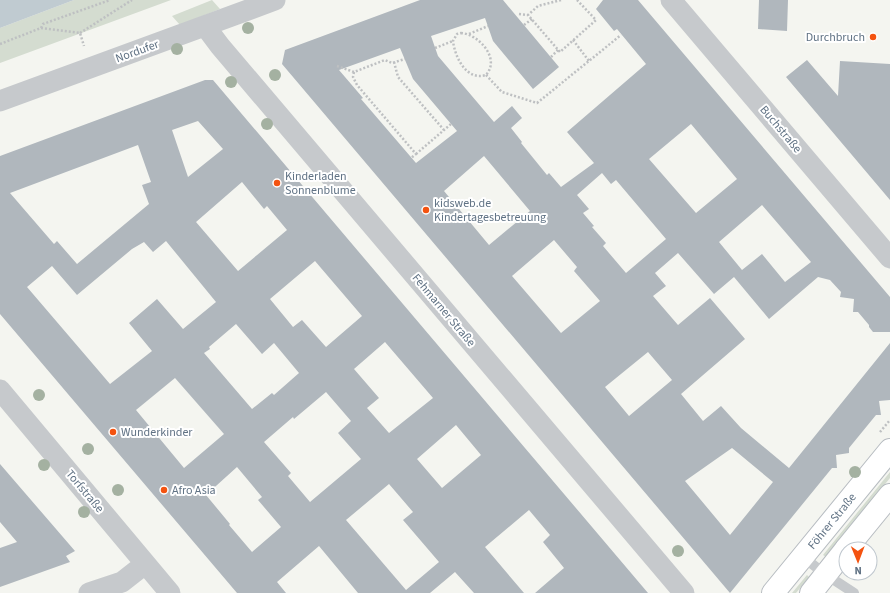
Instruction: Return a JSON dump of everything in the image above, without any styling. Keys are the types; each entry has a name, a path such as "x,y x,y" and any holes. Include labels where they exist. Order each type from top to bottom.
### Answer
{"main road":[{"name":"Föhrer Straße","path":"773,593 890,450"},
{"path":"853,541 890,495"},
{"path":"811,593 838,559"}],"street":[{"name":"Nordufer","path":"0,101 275,0"},
{"name":"Buchstraße","path":"671,0 890,258"},
{"name":"Fehmarner Straße","path":"205,26 684,593"},
{"name":"Torfstraße","path":"0,390 170,593"},
{"path":"89,593 122,582 145,564"}],"lane":[{"path":"803,557 854,593"}],"path":[{"path":"41,28 43,24 110,0"},
{"path":"0,44 41,28 80,33 132,0"},
{"path":"519,14 528,14 538,6 561,0"},
{"path":"551,57 558,50 560,52 596,20 577,0"},
{"path":"528,14 558,50"},
{"path":"524,26 532,19"},
{"path":"469,34 488,26"},
{"path":"80,33 84,46"},
{"path":"435,48 452,41 457,34 461,33 474,36 482,43 489,55 491,67 486,75 475,76 464,68 458,61 452,41"},
{"path":"486,75 502,92 536,103 621,35"},
{"path":"573,40 589,61"},
{"path":"337,66 354,72 384,60 392,63 405,59"},
{"path":"394,62 398,77 444,130"},
{"path":"354,72 353,77 357,85 416,154"},
{"path":"411,158 451,124"}],"shaded area":[{"path":"0,0 74,0 0,28"},
{"path":"74,0 171,0 0,63 0,28"},
{"path":"212,0 220,9 180,25 172,16"},
{"path":"890,472 890,478 826,557 823,555"},
{"path":"807,575 809,577 796,593 792,593"}],"building":[{"path":"420,0 503,0 559,67 533,89 493,41 485,18 431,36 438,56 494,122 512,106 522,118 511,128 547,175 549,173 561,187 594,163 567,132 646,64 617,29 614,31 596,9 603,0 638,0 890,297 890,332 873,332 858,312 853,312 854,299 840,297 841,292 830,280 818,277 769,319 734,277 714,294 678,253 655,273 666,286 653,296 678,325 710,298 745,339 681,394 703,421 721,406 741,428 789,468 890,343 890,400 879,401 881,415 876,415 849,448 849,453 836,455 837,468 832,468 730,593 282,64 285,50","holes":["400,48 413,79 457,131 416,163 361,99 363,98 339,70","691,124 737,179 696,213 649,159","484,156 530,211 489,245 444,191","602,173 611,184 616,180 666,239 626,273 603,246 606,243 592,227 594,226 583,213 589,209 577,195","762,205 811,262 785,282 762,254 742,270 719,242","554,240 577,267 574,271 600,301 561,333 512,276","648,352 672,380 629,416 605,387","732,448 773,482 730,535 685,481"]},
{"path":"759,0 788,0 787,31 758,29"},
{"path":"807,60 838,96 840,61 890,64 890,200 786,77"},
{"path":"205,80 213,80 648,593 535,593 564,568 543,542 550,535 529,510 485,547 524,593 474,593 455,572 430,593 358,593 319,546 277,582 286,593 237,593 0,314 0,156","holes":["198,121 223,149 188,177 172,130","138,145 151,182 142,185 149,204 77,264 57,241 54,244 10,193","242,182 264,209 267,206 287,230 238,271 196,222","166,241 216,302 183,329 157,299 129,323 152,351 110,384 27,287 52,266 77,295 132,249 144,242 153,252","315,261 362,316 326,347 302,320 293,327 270,299","236,324 262,354 274,343 299,373 274,395 272,393 252,409 204,353","385,342 433,398 389,433 367,408 379,398 354,369","175,378 224,434 184,468 136,410","326,392 351,421 338,433 361,459 310,502 288,476 291,473 264,442 293,417 294,419","456,425 481,455 442,488 417,459","237,467 262,497 258,500 281,527 252,552 229,525 230,524 206,495","389,484 413,512 403,520 439,562 406,590 346,520"]},
{"path":"0,464 75,551 66,556 70,562 0,587 0,548 17,542 0,522"}],"place":[{"name":"Durchbruch","path":"873,37"},
{"name":"Kinderladen Sonnenblume","path":"277,183"},
{"name":"kidsweb.de Kindertagesbetreuung","path":"426,210"},
{"name":"Wunderkinder","path":"113,432"},
{"name":"Afro Asia","path":"164,490"}]}
